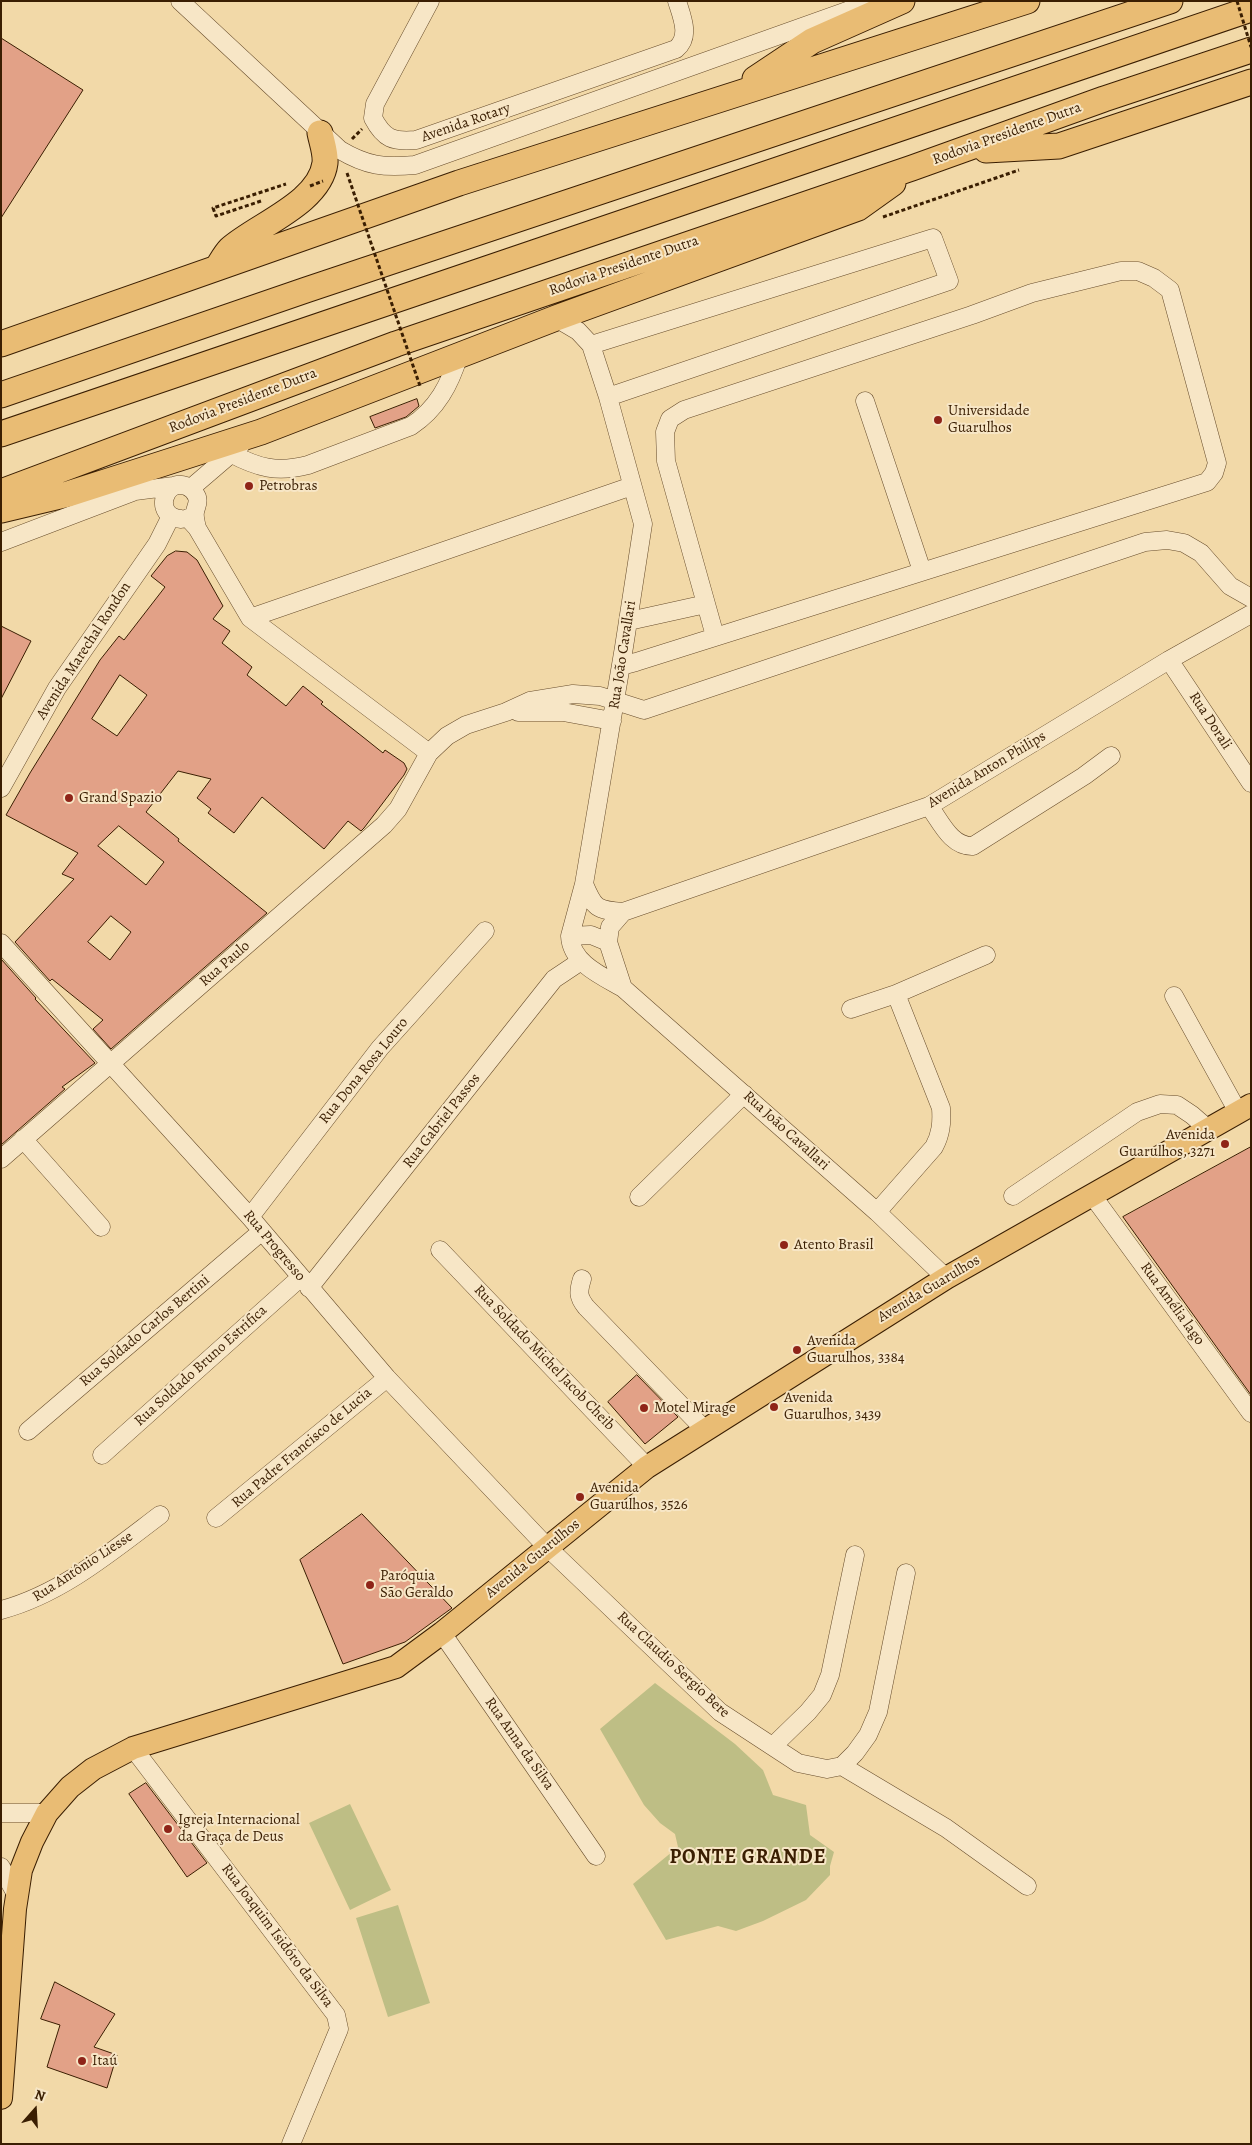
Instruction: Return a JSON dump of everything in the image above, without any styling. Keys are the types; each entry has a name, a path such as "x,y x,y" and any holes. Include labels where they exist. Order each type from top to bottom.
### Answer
{"highway":[{"path":"732,94 812,41 902,1"},
{"path":"1,344 459,183 1027,1"},
{"path":"1,394 1170,1"},
{"path":"1,434 1251,9"},
{"name":"Rodovia Presidente Dutra","path":"1,492 396,344 912,168 1251,48"},
{"path":"958,151 1059,146 1251,82"},
{"path":"216,270 230,250 298,202 316,185 322,175 325,163 325,153 320,133"},
{"path":"1,510 68,494 261,432 556,318 858,208 912,168"}],"main road":[{"name":"Avenida Guarulhos","path":"1,2098 17,1896 21,1870 47,1813 70,1787 93,1769 133,1748 396,1667 442,1633 647,1467 704,1429 946,1278 1245,1109"}],"street":[{"path":"180,1 340,150 359,161 379,166 415,165 875,1"},
{"path":"372,118 375,104 430,1"},
{"name":"Avenida Rotary","path":"372,118 384,135 392,139 416,140 676,49 685,39 684,26 677,1"},
{"path":"591,345 933,238 950,281 608,397"},
{"path":"621,666 1207,482 1214,473 1218,463 1170,290 1154,278 1138,271 1121,271 1032,293 972,315 684,410 670,419 665,432 666,461 715,636"},
{"name":"Rua João Cavallari","path":"556,318 578,331 591,345 608,397 642,518 643,531 584,884 570,936 570,944 581,961 623,988 877,1212 946,1278"},
{"path":"230,453 260,467 294,468 308,465 411,426 424,418 442,395 455,369 459,355"},
{"path":"865,401 922,571"},
{"path":"182,507 230,453 261,432"},
{"path":"250,618 632,486"},
{"path":"1,542 135,491 182,507 250,618 429,754"},
{"name":"Avenida Marechal Rondon","path":"1,788 57,688 182,507"},
{"path":"506,712 530,701 572,694 600,696 644,710 1145,542 1167,540 1184,542 1201,552 1230,586 1245,617"},
{"path":"1230,586 1251,598"},
{"path":"628,621 706,604"},
{"name":"Avenida Anton Philips","path":"623,912 929,806 1169,660 1245,617"},
{"name":"Rua Dorali","path":"1169,660 1251,783"},
{"path":"506,712 563,712 612,721"},
{"name":"Rua Paulo","path":"1,1159 384,825 398,809 429,754 447,736 466,725 506,712"},
{"path":"929,806 953,840 964,846 973,846 1084,776 1111,756"},
{"path":"584,884 596,907 603,910 623,912"},
{"path":"623,912 610,927 608,942 623,988"},
{"name":"Rua Dona Rosa Louro","path":"250,1217 380,1048 485,931"},
{"path":"570,936 591,935 608,942"},
{"name":"Rua Progresso","path":"1,944 250,1217 387,1378 547,1547"},
{"path":"851,1009 896,994 986,955"},
{"name":"Rua Gabriel Passos","path":"305,1283 554,979 581,961"},
{"path":"877,1212 934,1147 940,1136 942,1123 941,1108 896,994"},
{"path":"1174,996 1245,1109"},
{"path":"639,1197 744,1094"},
{"path":"1012,1196 1136,1112 1144,1109 1160,1104 1177,1105 1192,1115 1208,1130"},
{"path":"23,1139 101,1228"},
{"name":"Rua Amélia lago","path":"1092,1195 1251,1413"},
{"name":"Rua Soldado Carlos Bertini","path":"28,1431 262,1231"},
{"name":"Rua Soldado Michel Jacob Cheib","path":"440,1250 647,1467"},
{"path":"582,1279 578,1291 580,1299 586,1307 704,1429"},
{"name":"Rua Soldado Bruno Estrifica","path":"102,1455 305,1283"},
{"name":"Rua Padre Francisco de Lucia","path":"216,1518 387,1378"},
{"name":"Rua Antônio Liesse","path":"1,1610 30,1602 44,1594 108,1554 160,1515"},
{"name":"Rua Claudio Sergio Bere","path":"547,1547 720,1712 798,1763 827,1769 842,1766"},
{"path":"772,1746 808,1712 822,1695 830,1676 855,1555"},
{"path":"906,1574 878,1712 868,1735 855,1753 842,1766 946,1828 1027,1886"},
{"name":"Rua Anna da Silva","path":"442,1633 596,1856"},
{"name":"Rua Joaquim Isidóro da Silva","path":"133,1748 336,2014 339,2028 291,2144"},
{"path":"1,1813 47,1813"},
{"path":"1,1867 17,1896"}],"path":[{"path":"1237,1 1251,48"},
{"path":"340,150 372,118"},
{"path":"347,173 420,386"},
{"path":"300,189 323,181"},
{"path":"263,201 216,216 213,208 289,183"}],"green space":[{"path":"655,1683 735,1744 763,1770 773,1795 806,1805 810,1835 834,1852 830,1866 830,1875 806,1900 763,1921 736,1931 718,1926 666,1940 633,1884 678,1847 675,1834 660,1823 644,1805 600,1729"},
{"path":"350,1804 391,1890 350,1910 309,1823"},
{"path":"398,1905 430,2003 388,2017 356,1918"}],"building":[{"path":"1,38 83,90 1,218"},
{"path":"417,399 419,406 406,417 375,428 370,417"},
{"path":"176,551 187,552 197,560 223,606 213,619 230,631 222,643 252,667 247,675 286,706 303,686 323,702 321,704 383,753 385,750 404,763 407,769 361,831 348,821 324,849 262,797 234,833 208,813 211,809 197,798 211,779 178,771 146,812 179,839 178,841 267,913 111,1049 93,1029 103,1020 52,979 50,981 15,942 74,879 62,874 78,853 6,815 100,660 119,636 124,640 165,587 151,576 167,556","holes":["120,675 147,695 117,736 92,719","119,826 164,862 146,885 98,846","111,916 131,932 110,960 88,942"]},
{"path":"1,626 31,641 1,699"},
{"path":"1,959 35,999 95,1063 62,1087 65,1089 1,1145"},
{"path":"1251,1147 1251,1395 1123,1217"},
{"name":"Motel Mirage","path":"637,1375 678,1417 645,1444 608,1402"},
{"name":"Paróquia São Geraldo","path":"362,1514 452,1608 405,1642 343,1664 300,1560"},
{"name":"Igreja Internacional da Graça de Deus","path":"146,1783 207,1863 187,1877 129,1794"},
{"path":"55,1982 115,2014 94,2047 117,2055 107,2088 47,2067 60,2025 41,2019"}],"place":[{"name":"Universidade Guarulhos","path":"938,420"},
{"name":"Petrobras","path":"249,486"},
{"name":"Grand Spazio","path":"69,798"},
{"name":"Avenida Guarulhos, 3271","path":"1225,1144"},
{"name":"Atento Brasil","path":"784,1245"},
{"name":"Avenida Guarulhos, 3384","path":"797,1350"},
{"name":"Avenida Guarulhos, 3439","path":"774,1407"},
{"name":"Motel Mirage","path":"644,1408"},
{"name":"Avenida Guarulhos, 3526","path":"580,1497"},
{"name":"Paróquia São Geraldo","path":"370,1585"},
{"name":"Igreja Internacional da Graça de Deus","path":"168,1829"},
{"name":"Itaú","path":"82,2061"}],"district":[{"name":"PONTE GRANDE","path":"748,1858"}]}
